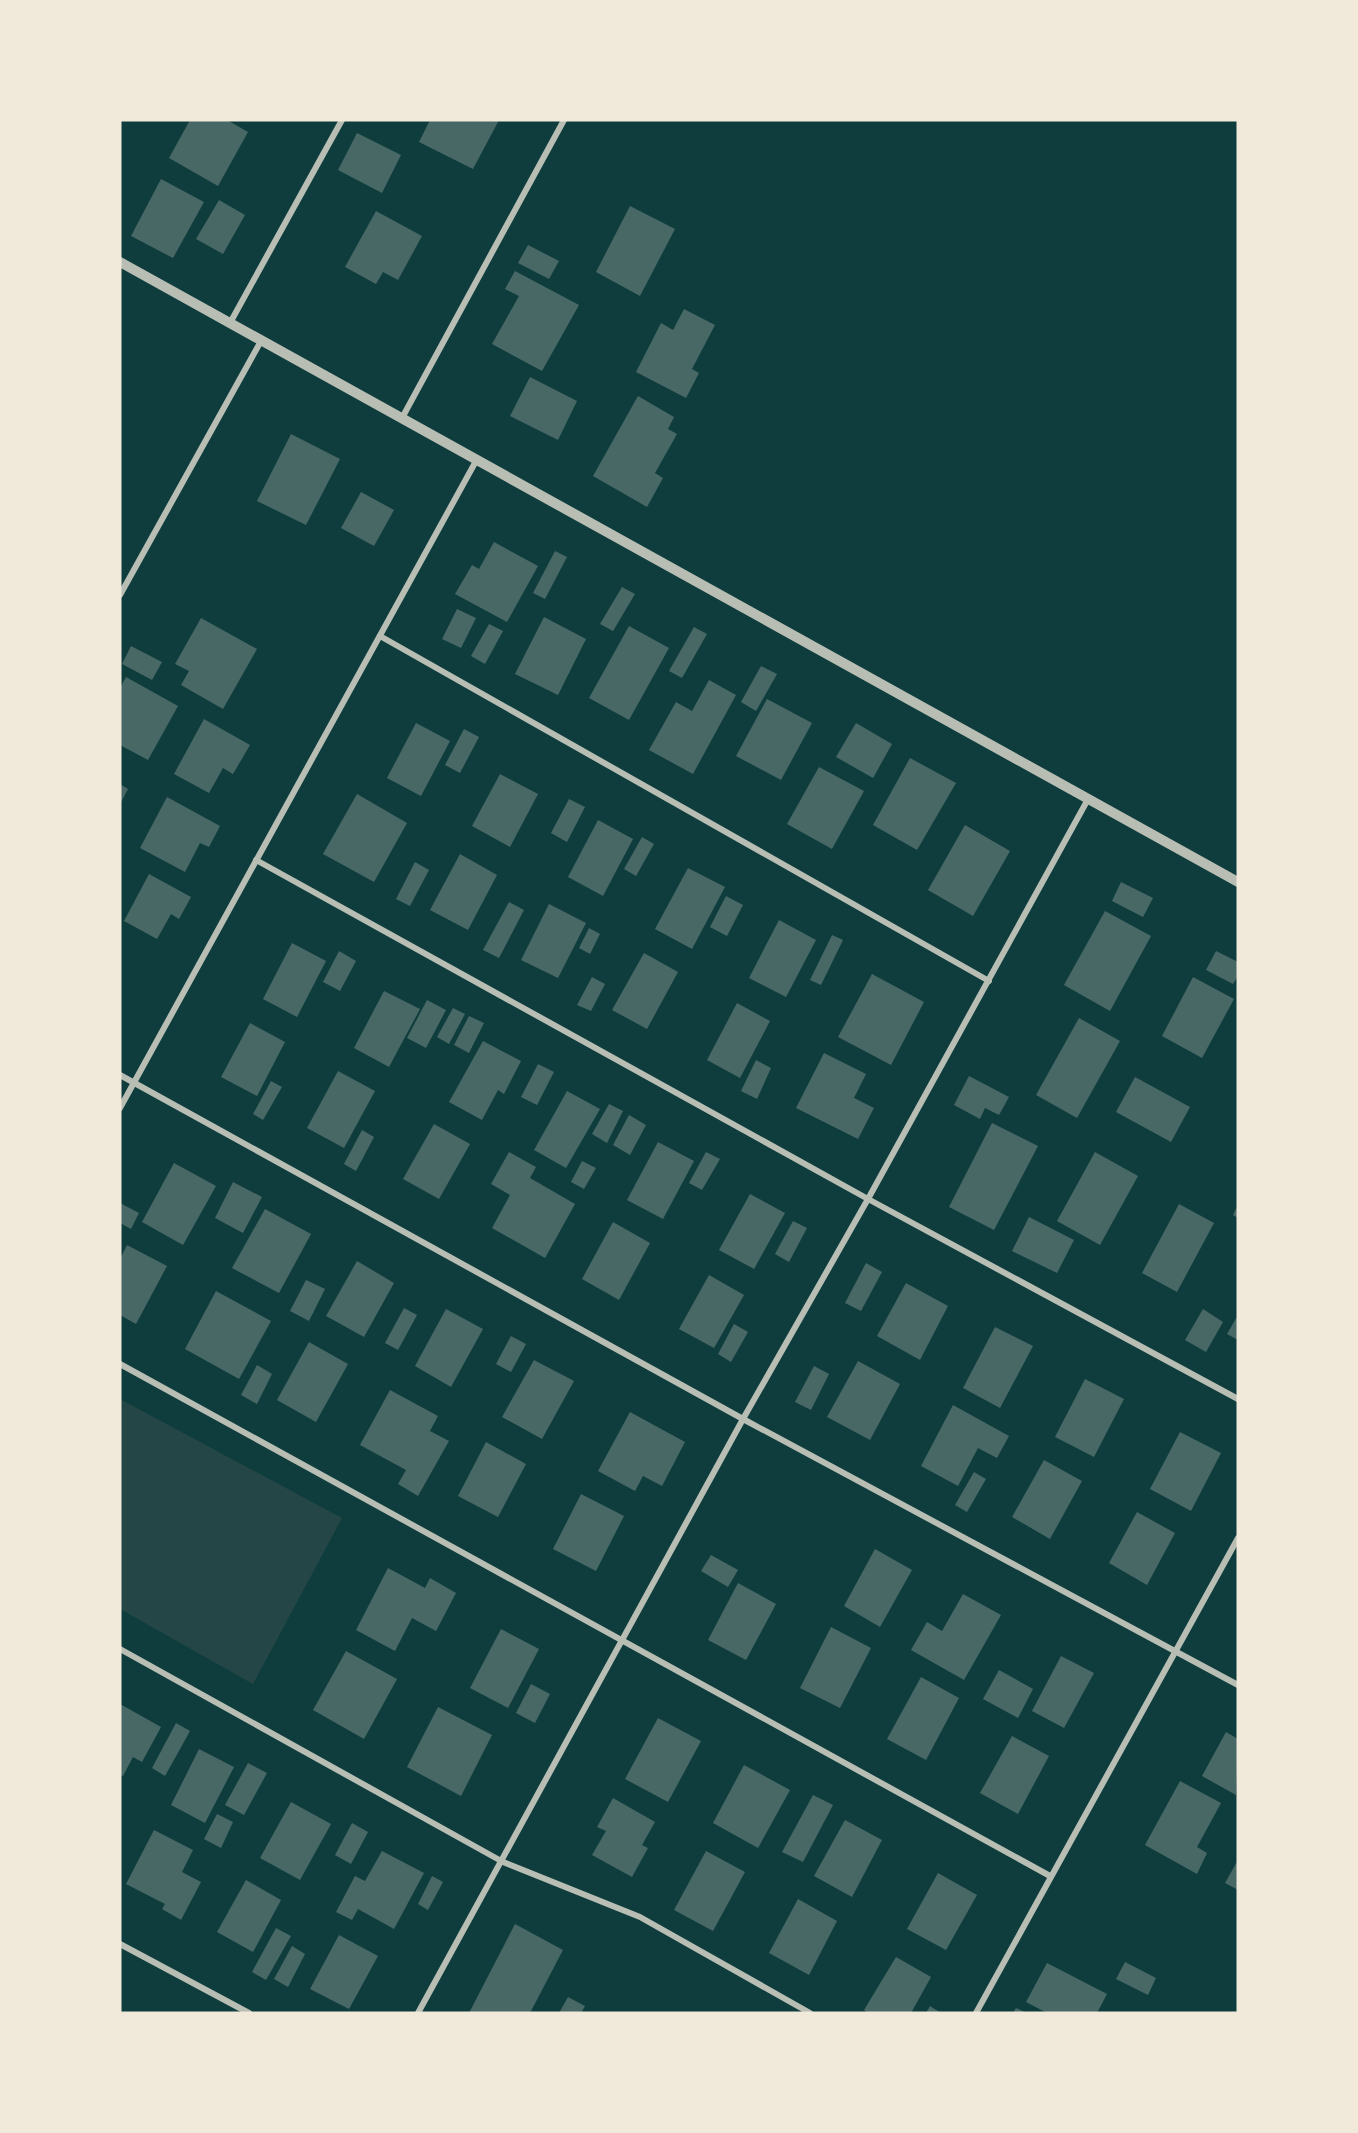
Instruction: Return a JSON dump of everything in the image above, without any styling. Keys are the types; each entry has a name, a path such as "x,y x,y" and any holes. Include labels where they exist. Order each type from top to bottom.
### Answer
{"street":[{"path":"230,323 342,120"},
{"path":"401,419 564,120"},
{"path":"120,262 1087,801 1238,882"},
{"path":"120,595 261,341"},
{"path":"120,1108 476,461"},
{"path":"380,636 989,981"},
{"path":"418,2013 743,1419 868,1199 1087,801"},
{"path":"256,860 868,1199 1238,1399"},
{"path":"120,1075 743,1419 1238,1685"},
{"path":"120,1364 1050,1876"},
{"path":"976,2013 1238,1538"},
{"path":"120,1649 502,1862 640,1917 810,2013"},
{"path":"120,1944 249,2013"}],"shaded area":[{"path":"120,1399 342,1518 253,1684 120,1609"}],"building":[{"path":"190,120 227,120 248,132 218,186 169,158"},
{"path":"430,120 499,120 473,169 419,142"},
{"path":"357,133 401,155 382,193 338,170"},
{"path":"161,179 204,202 173,258 131,236"},
{"path":"219,200 245,215 223,254 196,239"},
{"path":"630,206 675,229 640,296 596,272"},
{"path":"376,211 422,236 398,280 383,272 376,284 345,267"},
{"path":"528,245 559,261 549,279 518,263"},
{"path":"515,271 579,305 542,371 492,344 519,296 505,289"},
{"path":"684,309 715,325 692,369 699,373 686,398 636,372 661,323 673,330"},
{"path":"530,377 577,401 558,440 510,416"},
{"path":"638,396 674,417 668,429 677,434 655,473 663,478 647,507 593,476"},
{"path":"291,434 340,459 306,525 257,501"},
{"path":"361,492 394,510 374,546 341,528"},
{"path":"494,542 538,566 507,622 455,594 472,565 479,569"},
{"path":"555,551 567,557 545,599 533,593"},
{"path":"622,587 635,594 613,631 600,624"},
{"path":"457,609 476,618 461,648 442,639"},
{"path":"544,617 586,639 558,695 515,674"},
{"path":"201,618 257,649 223,709 181,685 189,671 175,664"},
{"path":"489,624 503,631 485,664 471,656"},
{"path":"629,626 669,648 629,720 589,698"},
{"path":"694,627 707,634 682,678 669,671"},
{"path":"131,646 162,662 152,680 122,664"},
{"path":"761,666 777,674 756,711 741,702"},
{"path":"126,677 178,706 148,760 120,745 120,688"},
{"path":"709,680 736,695 693,774 649,750 676,702 692,711"},
{"path":"767,699 812,723 781,780 736,756"},
{"path":"204,719 250,745 233,774 223,768 209,793 174,774"},
{"path":"416,723 450,741 421,796 387,778"},
{"path":"856,723 892,744 873,778 836,757"},
{"path":"464,729 479,737 460,773 445,765"},
{"path":"910,758 956,783 917,850 873,825"},
{"path":"819,767 864,791 832,849 787,824"},
{"path":"500,774 538,794 510,847 472,826"},
{"path":"120,784 128,789 120,804"},
{"path":"357,794 407,823 374,882 323,854"},
{"path":"167,797 220,826 209,847 200,843 185,872 140,848"},
{"path":"569,799 585,807 567,842 551,833"},
{"path":"598,820 633,839 603,896 568,877"},
{"path":"965,825 1010,851 973,916 928,890"},
{"path":"642,837 654,844 636,876 624,869"},
{"path":"460,854 497,875 468,930 430,910"},
{"path":"415,862 429,870 410,906 396,899"},
{"path":"688,868 725,887 692,949 655,929"},
{"path":"149,874 191,897 179,919 171,914 157,939 124,921"},
{"path":"1121,882 1153,898 1143,917 1112,901"},
{"path":"726,896 743,905 727,936 710,927"},
{"path":"509,902 524,910 499,958 483,950"},
{"path":"549,904 586,923 558,978 521,960"},
{"path":"1105,911 1151,936 1110,1011 1064,985"},
{"path":"779,920 816,940 786,997 749,978"},
{"path":"589,928 600,934 590,954 579,948"},
{"path":"832,935 843,940 821,985 810,980"},
{"path":"292,943 326,961 297,1017 263,999"},
{"path":"339,951 356,961 340,991 323,982"},
{"path":"1216,951 1238,962 1238,976 1233,984 1206,970"},
{"path":"644,953 678,972 647,1029 612,1010"},
{"path":"872,974 924,1002 891,1065 838,1037"},
{"path":"592,977 605,984 591,1011 577,1005"},
{"path":"1193,977 1234,999 1202,1058 1162,1036"},
{"path":"384,991 420,1009 389,1067 354,1048"},
{"path":"427,1000 446,1010 426,1048 407,1038"},
{"path":"737,1003 770,1021 740,1078 707,1060"},
{"path":"453,1008 465,1014 449,1044 437,1037"},
{"path":"469,1016 484,1023 469,1053 454,1045"},
{"path":"1079,1018 1120,1041 1077,1118 1036,1095"},
{"path":"250,1023 285,1042 257,1096 221,1077"},
{"path":"483,1041 521,1061 504,1094 498,1090 482,1120 449,1102"},
{"path":"824,1053 866,1074 854,1098 874,1108 858,1139 796,1108"},
{"path":"756,1060 771,1068 757,1099 741,1091"},
{"path":"538,1064 554,1072 537,1105 521,1097"},
{"path":"338,1071 375,1091 344,1148 307,1128"},
{"path":"969,1076 1009,1097 999,1115 985,1108 980,1119 954,1105"},
{"path":"1135,1077 1190,1107 1171,1142 1116,1112"},
{"path":"271,1081 282,1087 263,1120 253,1114"},
{"path":"567,1091 600,1109 566,1168 534,1150"},
{"path":"609,1104 623,1111 607,1143 592,1134"},
{"path":"629,1115 646,1125 630,1155 613,1145"},
{"path":"992,1123 1038,1146 994,1230 949,1207"},
{"path":"434,1124 470,1144 439,1199 403,1179"},
{"path":"362,1130 374,1137 356,1171 344,1164"},
{"path":"658,1142 694,1161 663,1219 627,1200"},
{"path":"509,1152 536,1167 530,1178 575,1204 545,1258 492,1228 510,1195 491,1184"},
{"path":"706,1152 720,1159 702,1190 689,1183"},
{"path":"1095,1152 1138,1176 1100,1245 1057,1221"},
{"path":"582,1161 596,1168 584,1189 571,1182"},
{"path":"174,1163 216,1186 183,1245 142,1222"},
{"path":"233,1182 262,1197 243,1233 215,1218"},
{"path":"750,1194 785,1213 754,1269 719,1250"},
{"path":"120,1203 139,1213 131,1229 120,1223"},
{"path":"1179,1204 1214,1223 1177,1292 1142,1273"},
{"path":"1238,1205 1238,1218 1233,1215"},
{"path":"265,1209 311,1234 279,1293 232,1268"},
{"path":"1029,1217 1074,1240 1057,1273 1012,1251"},
{"path":"793,1221 807,1228 789,1262 775,1254"},
{"path":"613,1222 650,1243 619,1300 582,1279"},
{"path":"127,1245 167,1266 136,1324 120,1315 120,1259"},
{"path":"357,1261 394,1283 364,1337 326,1316"},
{"path":"866,1263 882,1272 861,1311 845,1303"},
{"path":"709,1275 744,1295 714,1348 679,1329"},
{"path":"306,1280 325,1289 309,1321 290,1311"},
{"path":"906,1283 948,1306 920,1360 877,1336"},
{"path":"216,1291 271,1321 239,1379 185,1349"},
{"path":"404,1308 417,1315 398,1350 385,1343"},
{"path":"446,1309 483,1329 451,1387 415,1366"},
{"path":"1203,1309 1223,1322 1206,1352 1185,1340"},
{"path":"1238,1315 1238,1340 1227,1334"},
{"path":"734,1324 748,1332 731,1362 718,1354"},
{"path":"995,1327 1033,1346 1000,1408 963,1388"},
{"path":"511,1336 526,1344 511,1372 496,1364"},
{"path":"309,1342 348,1364 316,1422 277,1400"},
{"path":"534,1360 574,1381 542,1439 502,1417"},
{"path":"858,1361 900,1384 870,1440 827,1417"},
{"path":"257,1365 272,1374 257,1404 241,1395"},
{"path":"814,1366 829,1374 811,1410 795,1402"},
{"path":"1085,1379 1124,1399 1094,1457 1055,1437"},
{"path":"390,1390 438,1416 430,1431 449,1441 418,1496 398,1484 406,1470 360,1445"},
{"path":"953,1405 1009,1436 997,1458 978,1448 958,1486 921,1466"},
{"path":"630,1412 685,1442 662,1486 643,1476 635,1491 598,1471"},
{"path":"1180,1432 1221,1453 1191,1511 1150,1489"},
{"path":"486,1442 526,1464 498,1517 458,1496"},
{"path":"1044,1460 1082,1481 1050,1539 1012,1517"},
{"path":"974,1472 986,1479 967,1512 955,1505"},
{"path":"581,1494 624,1516 596,1571 553,1549"},
{"path":"1137,1512 1175,1533 1147,1585 1109,1563"},
{"path":"875,1549 912,1570 880,1627 844,1606"},
{"path":"711,1555 738,1570 728,1587 701,1571"},
{"path":"388,1568 425,1588 430,1578 456,1593 436,1631 412,1618 395,1651 356,1630"},
{"path":"738,1583 776,1604 746,1660 708,1640"},
{"path":"963,1594 1001,1615 964,1680 911,1650 927,1622 942,1631"},
{"path":"831,1627 871,1648 840,1708 800,1688"},
{"path":"501,1629 539,1649 508,1708 470,1688"},
{"path":"346,1651 397,1679 364,1739 313,1710"},
{"path":"1061,1656 1094,1673 1064,1728 1032,1711"},
{"path":"999,1670 1033,1689 1018,1718 983,1699"},
{"path":"921,1677 959,1698 926,1760 887,1739"},
{"path":"531,1684 550,1694 535,1723 516,1713"},
{"path":"120,1704 161,1727 142,1762 133,1757 123,1776 120,1775"},
{"path":"438,1707 492,1735 461,1796 407,1767"},
{"path":"658,1718 701,1741 668,1802 625,1779"},
{"path":"176,1723 190,1731 165,1776 152,1768"},
{"path":"1226,1732 1238,1739 1236,1795 1202,1776"},
{"path":"1012,1736 1049,1756 1018,1814 980,1793"},
{"path":"199,1749 234,1767 205,1823 171,1805"},
{"path":"248,1763 267,1773 244,1815 225,1805"},
{"path":"744,1765 790,1790 758,1848 713,1823"},
{"path":"1180,1781 1221,1803 1197,1847 1207,1853 1197,1874 1145,1845"},
{"path":"813,1795 833,1805 803,1862 782,1852"},
{"path":"613,1798 655,1822 642,1845 648,1848 632,1877 592,1855 606,1831 597,1827"},
{"path":"291,1802 331,1824 300,1880 260,1858"},
{"path":"217,1814 233,1822 221,1848 204,1839"},
{"path":"845,1820 882,1840 852,1897 814,1876"},
{"path":"352,1823 368,1832 351,1864 335,1855"},
{"path":"154,1830 193,1850 182,1872 201,1882 181,1920 162,1909 165,1904 126,1884"},
{"path":"382,1851 424,1873 394,1929 358,1909 352,1920 336,1912 355,1876 365,1881"},
{"path":"706,1851 745,1872 713,1931 674,1910"},
{"path":"1238,1860 1238,1890 1225,1883"},
{"path":"938,1873 977,1895 946,1950 907,1929"},
{"path":"432,1876 443,1882 428,1910 418,1904"},
{"path":"246,1880 281,1900 253,1952 217,1932"},
{"path":"798,1899 837,1921 809,1975 769,1953"},
{"path":"515,1924 563,1950 530,2013 469,2013"},
{"path":"276,1928 291,1936 266,1980 252,1972"},
{"path":"339,1935 378,1956 349,2009 310,1989"},
{"path":"292,1946 305,1954 288,1987 274,1979"},
{"path":"896,1957 931,1977 911,2013 868,2013 864,2010"},
{"path":"1125,1962 1156,1978 1148,1995 1116,1979"},
{"path":"1047,1963 1107,1994 1097,2013 1047,2013 1026,2002"},
{"path":"568,1997 585,2006 581,2013 559,2013"},
{"path":"930,2006 941,2013 926,2013"},
{"path":"1016,2008 1027,2013 1013,2013"}]}
